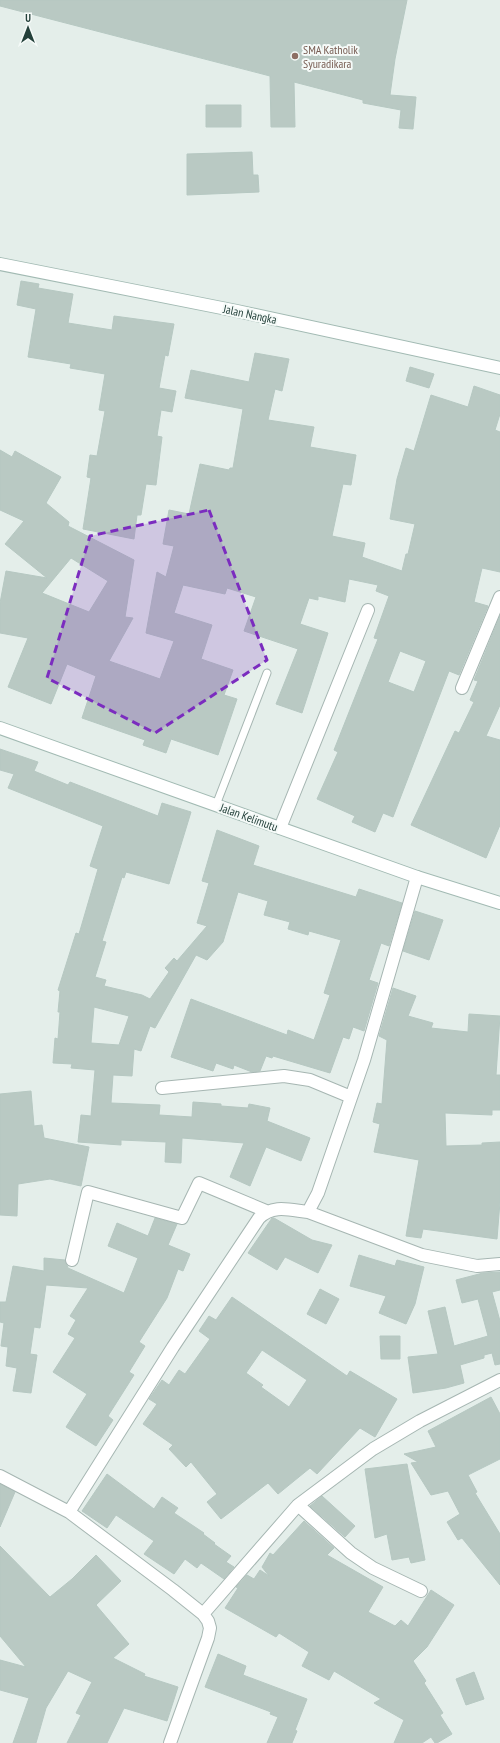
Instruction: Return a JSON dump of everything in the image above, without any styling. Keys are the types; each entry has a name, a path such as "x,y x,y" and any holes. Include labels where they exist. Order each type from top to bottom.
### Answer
{"street":[{"name":"Jalan Nangka","path":"0,264 244,313 500,368"},
{"path":"462,688 500,597"},
{"path":"280,828 368,610"},
{"name":"Jalan Kelimutu","path":"0,728 417,877 500,903"},
{"path":"308,1212 318,1193 364,1060 417,877"},
{"path":"162,1088 284,1076 310,1080 351,1097"},
{"path":"72,1260 88,1192 182,1218 199,1183 266,1211"},
{"path":"69,1512 177,1340 259,1218 266,1211 275,1209 308,1212 422,1255 477,1266 500,1264"},
{"path":"203,1614 298,1505 374,1449 420,1421 500,1380"},
{"path":"0,1476 69,1512 203,1614 208,1621 210,1628 208,1638 170,1743"},
{"path":"298,1505 351,1553 373,1568 421,1591"}],"lane":[{"path":"216,805 267,673"}],"highlighted area":[{"path":"209,510 267,660 155,733 47,678 90,536"}],"building":[{"name":"SMA Katholik Syuradikara","path":"0,0 407,0 395,59 390,95 416,97 413,129 399,128 401,110 363,103 363,100 294,82 295,127 271,127 270,76 0,6"},
{"path":"206,105 241,105 241,127 206,127"},
{"path":"252,152 253,175 258,175 259,192 187,195 187,154"},
{"path":"21,281 39,284 38,288 73,294 68,323 112,330 114,316 174,324 168,356 165,355 159,388 176,391 172,412 161,410 157,436 162,437 156,485 146,484 141,515 137,515 134,539 83,529 91,478 87,477 90,455 97,456 105,411 99,410 105,374 70,368 71,364 28,357 36,309 17,305"},
{"path":"255,353 289,359 282,391 275,389 268,420 314,427 310,447 356,455 351,485 343,484 332,536 365,543 362,557 402,571 406,554 408,554 415,524 390,519 397,479 406,448 414,451 431,395 468,407 474,386 500,395 500,414 495,430 500,432 500,572 482,568 474,602 488,606 459,675 449,671 393,817 383,813 375,832 352,822 355,816 317,799 338,752 334,750 378,639 374,638 389,596 376,591 378,585 349,579 345,602 318,596 318,600 309,598 300,624 328,633 302,713 276,704 298,649 244,631 256,597 227,588 225,594 183,585 174,613 212,625 201,659 233,670 224,695 237,699 218,755 171,739 166,753 143,745 145,740 82,718 96,676 67,664 51,704 8,687 28,638 0,633 0,603 6,571 47,578 5,544 24,521 0,510 0,450 12,457 15,451 61,477 46,503 69,522 68,526 134,560 125,617 133,618 109,661 160,679 174,641 146,633 157,572 166,577 174,546 163,544 169,510 189,514 200,464 229,470 230,468 233,468 243,409 185,398 191,370 249,382","holes":["71,558 108,581 89,612 42,593","400,651 426,661 414,692 388,682"]},
{"path":"410,367 434,374 429,388 406,381"},
{"path":"500,616 500,705 486,736 500,740 500,825 486,858 411,825 455,731 459,733 474,702 470,700 478,681 474,680"},
{"path":"0,749 38,762 34,771 68,785 70,782 158,816 162,803 191,812 169,884 126,872 124,878 122,877 102,941 106,942 95,977 106,980 104,986 142,995 150,999 169,972 165,968 174,958 177,961 207,926 197,923 209,883 202,881 217,830 259,846 253,865 356,897 359,889 402,903 389,946 381,943 369,980 378,983 364,1031 353,1027 349,1039 343,1037 330,1073 273,1056 272,1058 266,1056 260,1071 252,1072 234,1065 233,1069 216,1063 213,1071 171,1057 191,999 287,1035 288,1030 314,1040 330,995 324,993 341,940 309,931 308,935 288,929 290,922 264,915 268,901 238,892 223,942 207,960 196,955 155,1028 150,1026 141,1051 134,1049 132,1076 113,1075 111,1103 160,1105 159,1115 192,1117 193,1102 248,1108 249,1104 270,1108 267,1121 310,1138 301,1161 266,1147 250,1186 230,1177 244,1143 182,1138 181,1163 165,1162 166,1142 121,1140 121,1145 78,1142 81,1115 91,1116 95,1070 71,1068 72,1064 53,1063 55,1038 58,1039 60,1012 58,1012 60,991 58,990 76,933 79,934 98,869 90,866 103,826 8,788 14,774 0,770","holes":["94,1007 129,1016 119,1045 91,1043"]},
{"path":"415,911 443,920 429,960 403,951"},
{"path":"393,988 416,996 408,1016 433,1023 431,1028 468,1032 469,1014 500,1016 496,1075 500,1075 500,1110 492,1110 492,1115 445,1113 446,1146 482,1145 482,1143 500,1142 500,1202 497,1239 423,1229 421,1238 406,1236 419,1160 374,1152 380,1124 373,1122 377,1103 382,1104 387,1040 379,1036"},
{"path":"31,1091 34,1126 42,1125 44,1138 89,1147 81,1186 50,1179 18,1184 17,1216 0,1215 0,1094"},
{"path":"155,1218 177,1224 168,1245 190,1254 183,1271 178,1269 167,1298 139,1342 145,1346 129,1372 134,1375 108,1416 113,1420 96,1446 66,1427 87,1394 53,1372 75,1338 68,1334 76,1320 70,1316 88,1288 46,1285 40,1328 34,1327 30,1354 37,1355 31,1393 13,1391 17,1368 6,1366 8,1347 1,1346 4,1323 0,1322 0,1302 6,1302 13,1266 44,1271 44,1258 65,1260 68,1268 124,1293 138,1258 108,1246 117,1223 148,1236"},
{"path":"272,1218 312,1240 332,1245 318,1273 285,1257 277,1270 248,1253"},
{"path":"359,1255 395,1266 397,1260 424,1267 415,1304 406,1324 379,1313 386,1296 350,1286"},
{"path":"500,1272 500,1290 492,1292 500,1321 500,1364 495,1365 492,1353 484,1355 484,1358 460,1365 464,1383 446,1388 413,1393 408,1357 438,1354 428,1311 445,1307 454,1346 488,1336 478,1299 462,1303 456,1280 483,1273"},
{"path":"320,1289 339,1299 326,1324 307,1314"},
{"path":"232,1297 347,1376 350,1371 397,1399 375,1437 360,1428 317,1474 310,1468 278,1494 268,1483 221,1519 207,1502 217,1494 191,1462 186,1467 169,1449 173,1445 143,1424 157,1404 149,1399 162,1380 169,1385 179,1370 185,1374 210,1339 199,1331 209,1316 216,1320","holes":["262,1350 307,1380 289,1407 261,1387 263,1385 246,1373"]},
{"path":"380,1336 400,1336 400,1359 381,1359"},
{"path":"491,1397 500,1414 500,1459 468,1475 477,1492 475,1493 500,1534 500,1585 462,1538 458,1540 447,1522 460,1514 448,1491 431,1495 411,1463 418,1462 404,1454 436,1447 428,1431"},
{"path":"407,1464 425,1560 411,1563 409,1557 392,1560 387,1534 375,1538 365,1469"},
{"path":"107,1474 154,1509 162,1497 178,1508 174,1513 204,1533 203,1534 215,1543 214,1544 231,1556 226,1562 234,1567 224,1579 201,1563 197,1568 185,1559 174,1574 144,1554 154,1541 116,1515 107,1528 82,1511"},
{"path":"0,1484 15,1492 0,1527"},
{"path":"322,1496 355,1526 345,1537 310,1506"},
{"path":"304,1521 334,1548 327,1555 383,1587 368,1612 395,1626 401,1620 408,1626 431,1590 454,1605 427,1647 413,1661 426,1681 424,1683 443,1713 440,1715 452,1734 437,1743 435,1743 431,1737 422,1743 394,1743 404,1720 374,1703 381,1699 334,1671 329,1680 302,1666 309,1652 279,1633 276,1637 225,1608 238,1588 236,1587 247,1575 254,1579 260,1570 269,1576 262,1567 270,1553 273,1555"},
{"path":"0,1546 50,1597 72,1579 96,1555 121,1581 96,1605 129,1644 113,1658 145,1674 144,1676 178,1687 167,1721 124,1708 107,1743 67,1743 81,1715 76,1713 92,1682 68,1671 46,1708 36,1743 13,1743 29,1698 0,1690 0,1660 26,1667 0,1636"},
{"path":"218,1654 246,1666 243,1675 307,1699 295,1730 297,1731 292,1743 267,1743 278,1717 270,1714 271,1712 205,1687"},
{"path":"474,1672 484,1699 466,1705 456,1679"}],"place":[{"name":"SMA Katholik Syuradikara","path":"295,56"}]}
